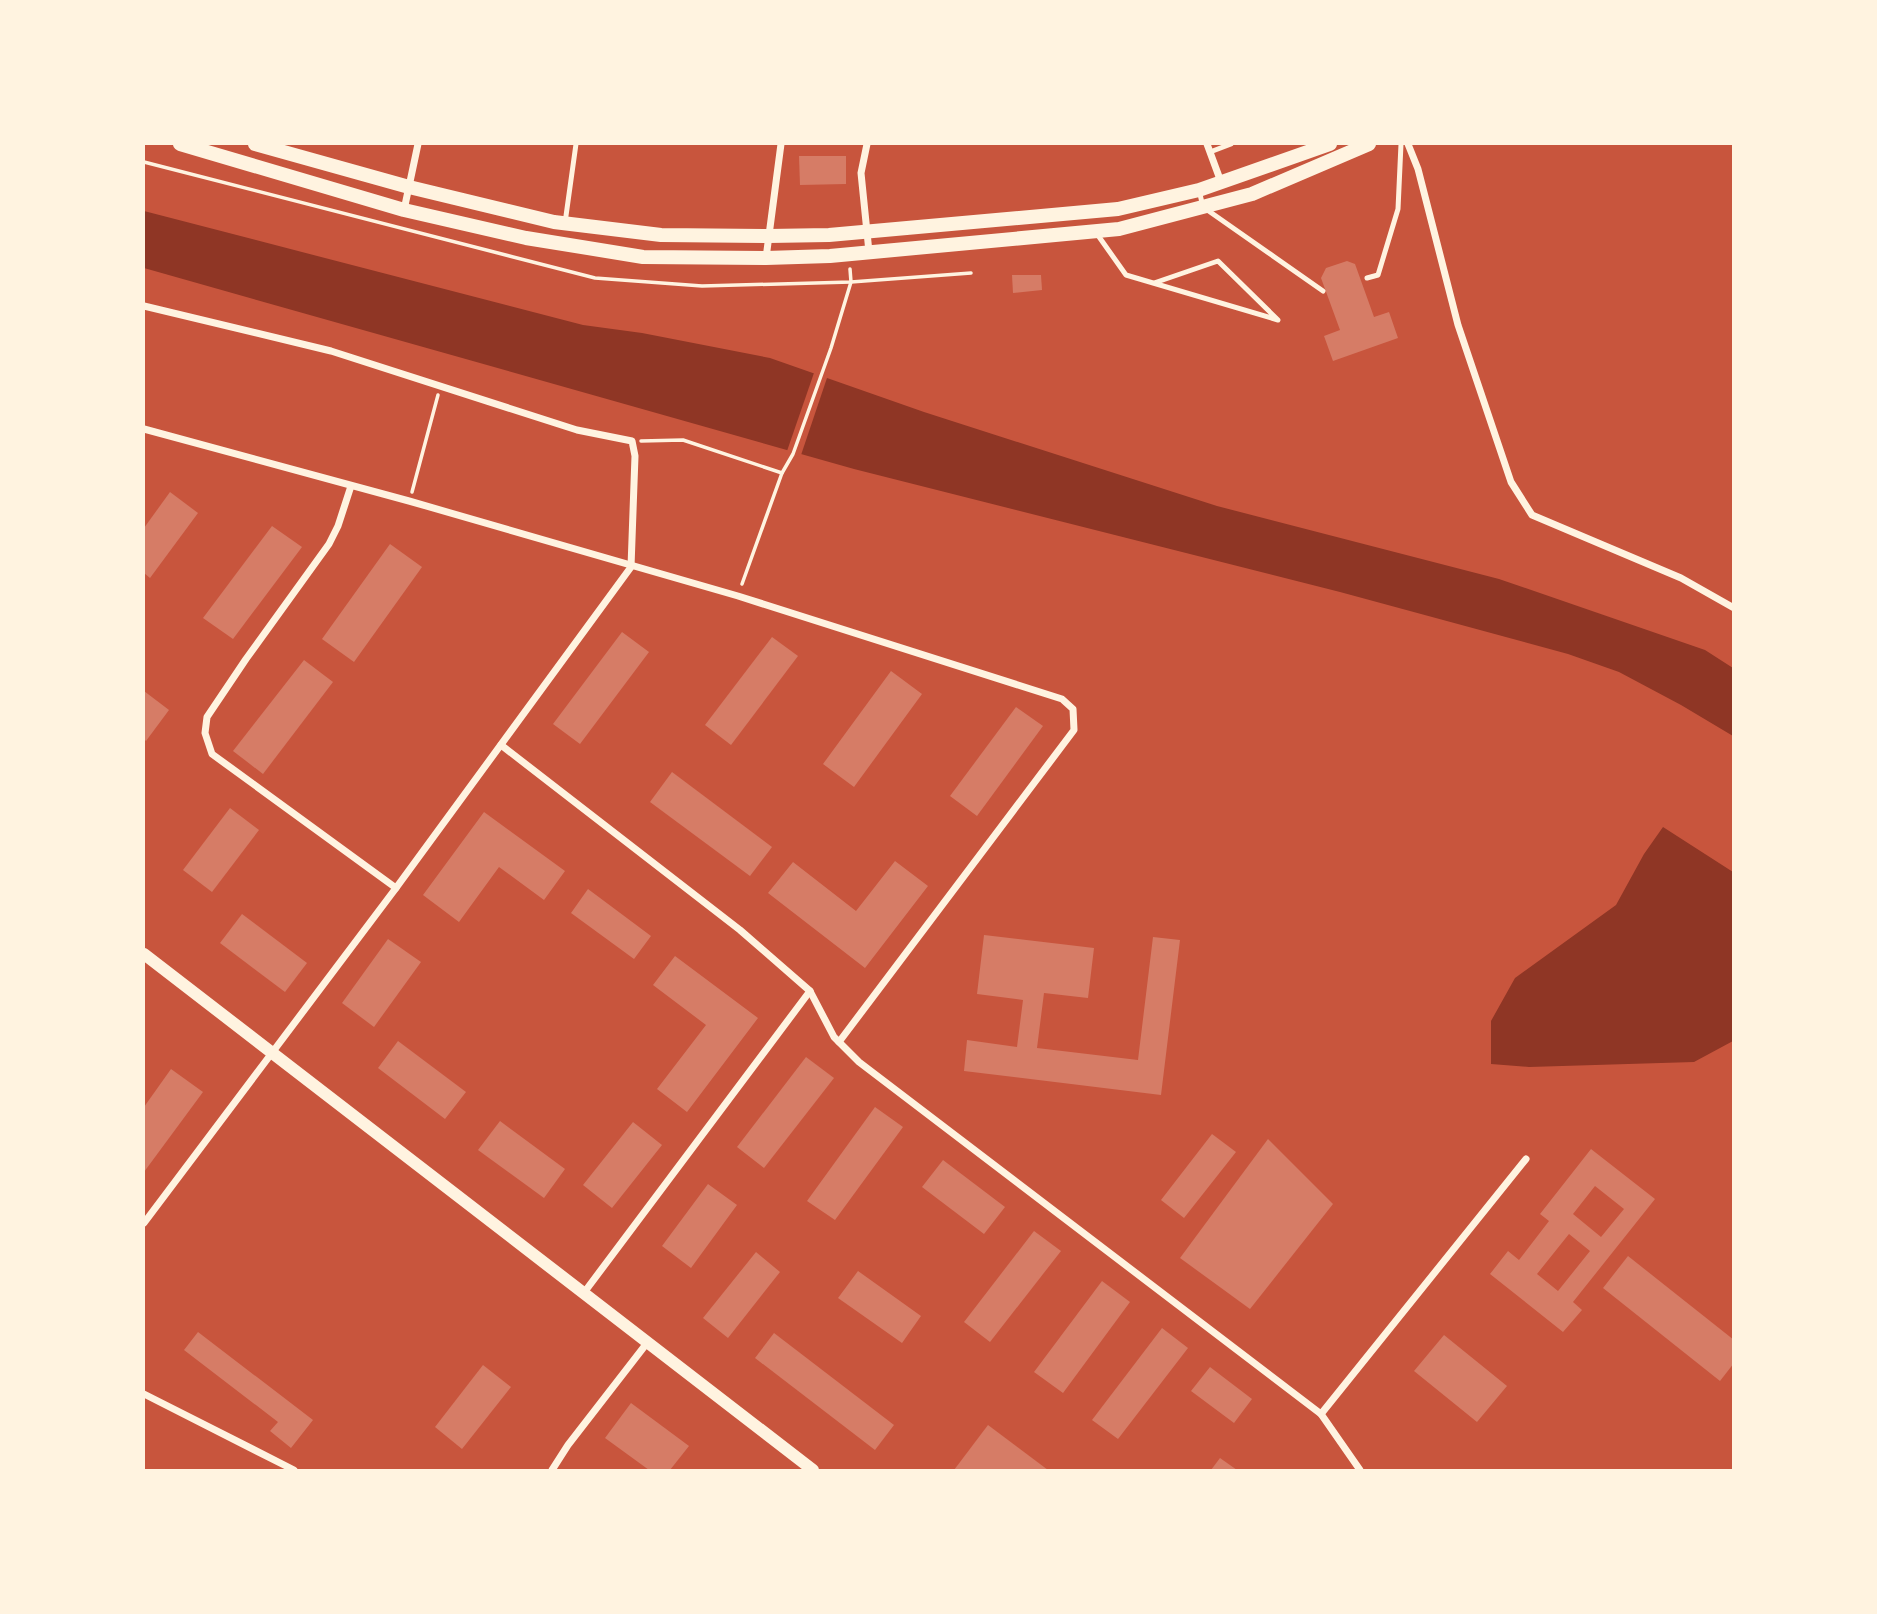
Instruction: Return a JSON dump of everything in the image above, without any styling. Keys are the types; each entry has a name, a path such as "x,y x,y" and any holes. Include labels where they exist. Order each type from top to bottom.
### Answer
{"main road":[{"path":"180,144 404,211 526,238 643,257 766,258 848,255 1119,229 1252,194 1369,144"},
{"path":"256,144 409,187 565,223 661,235 769,236 868,232 1118,209 1199,190 1330,144"}],"street":[{"path":"404,211 418,144"},
{"path":"766,258 781,144"},
{"path":"867,144 861,173 869,253"},
{"path":"1408,144 1418,169 1462,338 1511,482 1532,515 1681,578 1734,608"},
{"path":"1209,148 1221,183"},
{"path":"144,306 331,351 577,430 632,441 635,456 631,567 396,888 144,1223"},
{"path":"144,429 409,501 738,596 1062,699 1073,709 1074,730 839,1042"},
{"path":"351,486 338,526 328,544 207,717 205,733 212,754 396,888"},
{"path":"501,745 740,930 810,991 839,1042 859,1062 1321,1414 1360,1471"},
{"path":"144,954 813,1471"},
{"path":"583,1294 810,991"},
{"path":"1321,1414 1526,1159"},
{"path":"552,1471 568,1445 647,1343"},
{"path":"144,1394 294,1471"}],"lane":[{"path":"565,223 576,144"},
{"path":"1209,148 1231,144"},
{"path":"1367,278 1378,275 1398,209 1401,144"},
{"path":"1199,190 1203,207 1323,291"},
{"path":"1095,232 1126,275 1154,284 1278,320 1218,261 1154,284"}],"path":[{"path":"738,596 831,348 851,282 848,255"},
{"path":"851,282 971,273"},
{"path":"409,501 441,387"},
{"path":"632,441 683,440 782,473"}],"shaded area":[{"path":"144,211 583,325 642,333 770,358 924,412 1217,506 1499,579 1705,650 1733,668 1733,736 1619,672 1568,654 1340,592 854,469 144,268"},
{"path":"1663,827 1733,872 1733,1041 1694,1062 1529,1067 1491,1064 1491,1021 1515,978 1616,905 1644,854"}],"pier":[{"path":"815,370 828,375 800,458 787,451"}],"building":[{"path":"799,156 846,156 846,184 800,185"},
{"path":"1347,261 1355,264 1374,317 1389,312 1398,338 1333,361 1324,336 1340,330 1321,278 1326,268"},
{"path":"1012,275 1041,275 1042,290 1013,293"},
{"path":"170,492 198,513 150,578 144,573 144,528"},
{"path":"272,526 302,547 233,639 203,618"},
{"path":"390,544 422,567 354,662 322,639"},
{"path":"622,632 649,652 580,744 553,724"},
{"path":"772,637 798,656 731,745 705,725"},
{"path":"304,660 333,682 263,774 233,751"},
{"path":"891,671 922,694 854,787 823,764"},
{"path":"144,691 169,710 146,741 144,739"},
{"path":"1016,707 1043,726 977,816 950,796"},
{"path":"672,772 772,847 750,876 650,802"},
{"path":"230,808 259,830 212,892 183,870"},
{"path":"484,812 565,871 544,900 499,867 459,922 423,895"},
{"path":"895,861 928,886 865,968 768,893 793,862 856,911"},
{"path":"588,889 651,936 634,959 571,913"},
{"path":"242,914 307,963 285,992 220,943"},
{"path":"984,935 1094,948 1088,998 1044,993 1037,1048 1138,1060 1153,937 1180,940 1161,1095 964,1071 967,1040 1017,1047 1023,1000 977,994"},
{"path":"388,939 421,962 374,1027 342,1003"},
{"path":"675,956 758,1018 687,1112 657,1089 706,1025 653,985"},
{"path":"398,1041 466,1092 445,1119 378,1068"},
{"path":"806,1057 834,1078 764,1168 737,1147"},
{"path":"171,1069 203,1092 144,1172 144,1107"},
{"path":"875,1107 903,1127 835,1220 807,1201"},
{"path":"500,1121 565,1169 544,1198 478,1150"},
{"path":"633,1122 662,1145 612,1208 583,1185"},
{"path":"1212,1134 1236,1152 1184,1218 1161,1200"},
{"path":"1268,1139 1333,1204 1250,1309 1180,1258"},
{"path":"1591,1149 1655,1199 1573,1302 1582,1310 1563,1332 1490,1274 1508,1251 1519,1260 1549,1221 1540,1214","holes":["1595,1186 1624,1209 1601,1237 1573,1214","1569,1234 1590,1251 1558,1291 1537,1274"]},
{"path":"943,1160 1005,1207 984,1234 922,1187"},
{"path":"708,1184 737,1205 691,1268 662,1246"},
{"path":"1034,1231 1061,1251 990,1342 964,1322"},
{"path":"756,1252 780,1272 728,1338 703,1318"},
{"path":"1628,1256 1734,1340 1734,1363 1720,1381 1603,1288"},
{"path":"858,1271 921,1316 902,1343 838,1298"},
{"path":"1102,1281 1130,1302 1063,1393 1034,1372"},
{"path":"1162,1328 1188,1348 1118,1439 1092,1420"},
{"path":"198,1332 313,1420 291,1448 270,1431 278,1422 184,1350"},
{"path":"774,1333 894,1425 875,1450 755,1358"},
{"path":"1444,1335 1507,1386 1477,1422 1414,1371"},
{"path":"483,1365 511,1387 462,1449 435,1427"},
{"path":"1210,1367 1252,1399 1234,1423 1191,1391"},
{"path":"631,1403 689,1446 670,1470 649,1470 605,1438"},
{"path":"988,1425 1048,1470 954,1470"},
{"path":"1220,1458 1237,1470 1211,1470"}]}
